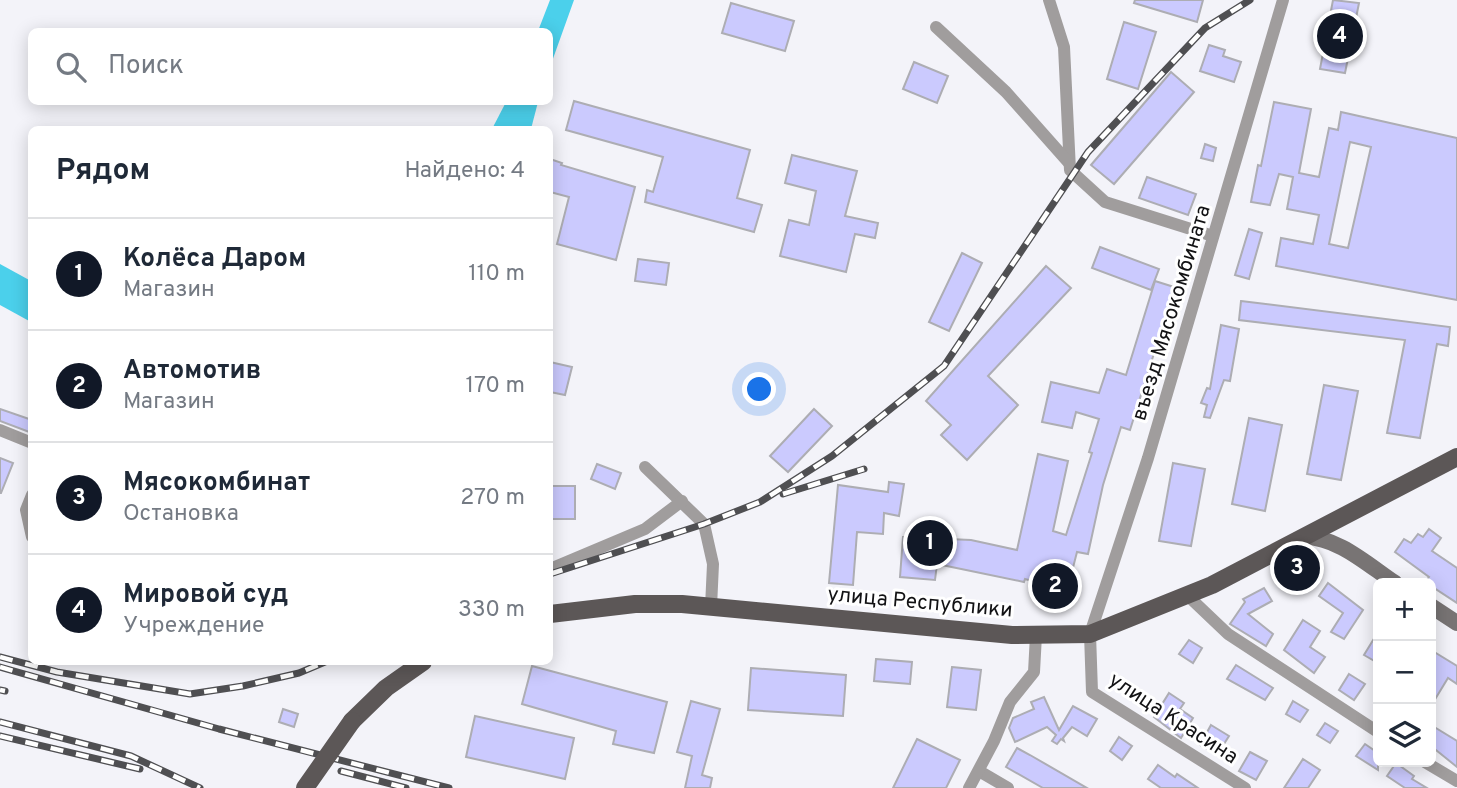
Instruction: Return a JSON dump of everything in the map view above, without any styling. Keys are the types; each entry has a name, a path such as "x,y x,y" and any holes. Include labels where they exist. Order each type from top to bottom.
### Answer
{"main road":[{"name":"улица Республики","path":"553,614 635,604 711,607 1036,635 1090,634 1187,595 1457,457"},
{"path":"1303,537 1318,537 1332,542 1387,578"},
{"path":"1436,609 1457,623"},
{"path":"305,788 352,721 386,688 420,665"}],"street":[{"path":"1049,0 1064,47 1070,170 1084,186 1105,202 1213,236"},
{"name":"въезд Мясокомбината","path":"1090,634 1149,458 1283,0"},
{"path":"936,27 1006,92 1069,163"},
{"path":"0,430 28,441"},
{"path":"645,467 705,524 713,564 711,607"},
{"path":"553,568 645,529 682,501"},
{"path":"1187,595 1228,634 1373,729"},
{"name":"улица Красина","path":"1090,634 1092,692 1245,788"},
{"path":"969,788 1010,702 1034,672 1036,635"},
{"path":"1433,767 1457,781"},
{"path":"979,771 1008,788"}],"water":[{"path":"550,0 574,0 553,59 553,28 539,28"},
{"path":"504,105 537,105 532,126 494,126"},
{"path":"0,264 28,279 28,320 0,305"}],"building":[{"path":"1135,0 1203,0 1197,22 1134,3"},
{"path":"1333,0 1359,3 1345,73 1320,69"},
{"path":"731,3 794,21 785,51 722,33"},
{"path":"1124,22 1156,32 1138,89 1107,79"},
{"path":"1209,45 1225,50 1223,56 1241,62 1234,82 1200,71"},
{"path":"914,62 948,76 937,103 903,89"},
{"path":"1171,72 1194,92 1114,184 1091,165"},
{"path":"574,101 750,150 737,198 762,205 754,232 645,202 647,190 653,192 663,157 566,130"},
{"path":"1274,102 1311,109 1299,173 1319,177 1329,128 1338,130 1341,112 1457,138 1457,300 1276,266 1281,238 1313,244 1319,215 1287,209 1293,177 1279,174 1270,205 1251,202 1258,165 1261,166","holes":["1350,142 1371,147 1348,248 1329,244"]},
{"path":"1205,144 1216,148 1213,161 1201,158"},
{"path":"792,155 857,171 845,216 878,223 875,238 855,234 846,272 780,256 789,220 809,225 816,191 785,183"},
{"path":"553,160 562,163 561,165 635,187 616,260 557,244 569,197 553,193"},
{"path":"1147,177 1196,194 1188,215 1139,198"},
{"path":"1249,229 1262,233 1249,279 1235,275"},
{"path":"1100,247 1159,269 1151,290 1092,268"},
{"path":"962,253 982,263 949,331 929,322"},
{"path":"638,259 669,263 666,285 635,281"},
{"path":"1046,266 1071,288 988,376 1018,405 967,460 941,435 951,425 926,401"},
{"path":"1155,281 1174,287 1171,299 1130,430 1121,427 1103,485 1088,554 1077,552 1067,591 1025,579 1024,582 937,564 935,580 900,577 903,537 971,540 1017,550 1038,454 1068,461 1053,531 1066,535 1092,453 1089,452 1099,419 1076,412 1072,428 1042,422 1051,382 1099,393 1107,369 1126,375"},
{"path":"1241,301 1450,327 1448,346 1437,344 1420,438 1387,433 1405,340 1239,320"},
{"path":"1221,325 1239,329 1230,381 1224,380 1210,418 1204,417 1207,405 1201,403 1207,388 1210,389"},
{"path":"553,363 572,367 565,395 553,393"},
{"path":"1324,385 1358,391 1341,480 1307,474"},
{"path":"0,409 28,419 28,432 0,421"},
{"path":"814,409 832,426 788,472 770,456"},
{"path":"1249,418 1282,425 1265,511 1232,504"},
{"path":"0,458 13,463 1,493 0,493"},
{"path":"1173,463 1205,469 1191,546 1159,541"},
{"path":"597,464 621,473 615,489 591,479"},
{"path":"889,482 904,484 899,516 884,513 883,534 857,532 853,585 829,583 838,485 888,492"},
{"path":"553,486 575,486 575,519 553,519"},
{"path":"1429,529 1441,538 1432,551 1457,568 1457,603 1436,589 1436,578 1428,578 1395,552 1404,539 1411,543 1418,534 1423,537"},
{"path":"1328,583 1363,610 1344,639 1331,632 1343,613 1319,596"},
{"path":"1264,588 1272,601 1248,614 1273,634 1266,646 1230,624 1245,602 1243,599"},
{"path":"1303,620 1320,631 1310,647 1325,657 1314,673 1284,650"},
{"path":"1189,640 1202,648 1193,663 1179,654"},
{"path":"1373,640 1373,660 1364,655"},
{"path":"1436,653 1457,666 1457,684 1448,678 1436,698"},
{"path":"876,659 912,662 910,684 874,681"},
{"path":"1236,665 1273,688 1265,700 1227,679"},
{"path":"532,666 667,702 654,753 613,744 616,731 522,704"},
{"path":"952,667 981,670 976,710 947,707"},
{"path":"751,668 846,675 843,716 748,710"},
{"path":"1349,674 1365,684 1354,700 1339,690"},
{"path":"1169,693 1184,703 1180,709 1193,718 1181,738 1154,717"},
{"path":"1044,697 1059,730 1073,706 1097,719 1087,736 1072,727 1063,738 1064,741 1061,739 1057,744 1052,741 1056,735 1047,727 1015,742 1009,728 1013,718 1034,709 1031,702"},
{"path":"691,701 720,709 702,775 712,778 710,788 685,788 692,756 677,752"},
{"path":"1293,701 1308,710 1300,722 1286,714"},
{"path":"283,709 298,714 294,727 279,722"},
{"path":"475,716 574,738 565,779 466,757"},
{"path":"1325,723 1338,731 1330,743 1317,735"},
{"path":"1211,725 1229,736 1217,755 1200,745"},
{"path":"1436,728 1457,741 1457,767 1436,750"},
{"path":"1119,737 1132,746 1122,760 1110,751"},
{"path":"917,739 960,760 946,788 893,788"},
{"path":"1365,744 1373,750 1373,767 1356,756"},
{"path":"1017,748 1087,788 1043,788 1006,767"},
{"path":"1250,752 1267,761 1256,780 1239,771"},
{"path":"1303,759 1320,770 1308,788 1284,788"},
{"path":"1158,765 1198,788 1161,788 1148,779"},
{"path":"1393,767 1402,767 1414,776 1412,779 1427,788 1405,788 1387,776"}],"railway":[{"path":"553,573 704,524 760,502 832,456 944,366 1088,152 1205,28 1250,0"},
{"path":"783,494 864,469"},
{"path":"0,657 28,664"},
{"path":"30,665 57,672 190,694 243,686 299,673 318,665"},
{"path":"0,667 219,729 449,788"},
{"path":"0,690 5,691"},
{"path":"0,722 131,756 200,788"},
{"path":"0,736 140,769"},
{"path":"341,771 406,788"}],"place":[{"name":"Мировой суд","path":"1340,36"},
{"name":"Колёса Даром","path":"930,543"},
{"name":"Мясокомбинат","path":"1297,568"},
{"name":"Автомотив","path":"1055,586"}]}
